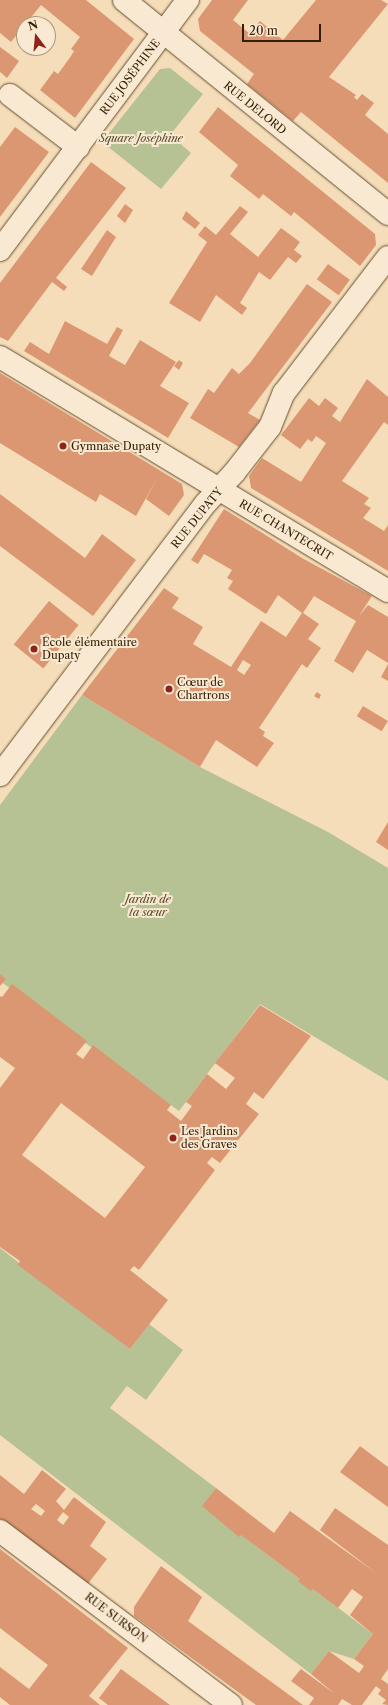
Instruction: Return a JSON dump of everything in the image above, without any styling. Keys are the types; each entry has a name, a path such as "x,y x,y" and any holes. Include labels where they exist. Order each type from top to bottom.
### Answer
{"street":[{"name":"RUE DELORD","path":"124,0 388,214"},
{"name":"RUE JOSÉPHINE","path":"0,250 188,0"},
{"path":"10,95 78,147"},
{"name":"RUE DUPATY","path":"0,775 206,503 220,489 270,427 284,393 388,257"},
{"name":"RUE CHANTECRIT","path":"0,357 388,591"},
{"name":"RUE SURSON","path":"0,1531 231,1705"}],"green space":[{"name":"Square Joséphine","path":"170,68 203,94 170,135 191,153 161,189 102,142 160,69"},
{"name":"Jardin de ta sœur","path":"82,695 200,767 328,832 388,868 388,1081 260,1004 179,1111 0,981 0,805"},
{"path":"0,1248 130,1349 149,1324 183,1350 146,1400 127,1386 110,1408 216,1488 203,1506 373,1634 354,1659 329,1651 311,1674 0,1435"}],"building":[{"path":"0,0 86,0 134,39 75,118 40,90 54,71 58,74 74,51 71,49 80,37 41,5 32,16 16,16 16,36 11,42 0,33"},
{"path":"212,0 248,0 233,20 250,34 260,21 283,40 316,0 381,0 388,4 329,77 356,95 354,97 357,100 362,94 374,103 365,115 388,134 388,183 301,112 293,121 247,84 254,74 200,31 198,19"},
{"path":"0,47 19,61 7,78 0,72"},
{"path":"218,107 375,234 376,245 360,266 294,212 291,216 263,194 259,199 230,176 238,165 199,132"},
{"path":"15,127 49,152 0,217 0,147"},
{"path":"91,162 126,188 56,278 67,287 64,291 52,282 8,341 0,337 0,283"},
{"path":"125,204 133,210 125,223 117,216"},
{"path":"240,206 248,212 230,234 258,257 281,228 300,242 294,250 302,256 296,263 288,257 270,280 259,272 240,303 247,308 242,315 216,295 200,322 169,303 207,242 198,235 205,226 216,235"},
{"path":"186,211 200,223 195,229 182,219"},
{"path":"107,230 116,237 92,276 81,269"},
{"path":"328,264 350,280 339,295 317,279"},
{"path":"307,284 332,302 248,413 260,420 239,447 190,418 208,389 214,393 232,368 239,374 250,363"},
{"path":"65,321 107,344 117,327 123,330 109,356 125,365 140,340 176,362 160,386 189,403 168,438 24,351 30,342 49,354"},
{"path":"179,360 183,363 179,370 174,366"},
{"name":"Gymnase Dupaty","path":"0,373 182,484 184,495 169,516 146,499 160,473 136,516 100,494 96,502 0,443"},
{"path":"367,379 388,397 388,425 384,422 342,481 369,498 364,504 371,508 363,518 384,531 388,525 388,571 251,488 249,476 262,458 301,482 326,443 316,436 312,442 308,439 300,449 281,435 309,398 319,406 325,398 338,408 332,416 340,422"},
{"path":"0,494 85,558 102,534 136,560 93,616 0,546"},
{"path":"224,509 302,558 372,596 359,616 368,605 388,617 388,663 367,650 353,673 334,661 356,621 314,596 303,613 319,624 308,639 321,648 307,668 302,664 259,728 265,732 263,736 274,743 257,767 216,740 200,767 82,695 164,588 179,598 172,608 203,627 193,644 231,667 261,621 286,637 302,613 278,595 266,614 228,589 233,581 227,578 232,570 204,554 198,564 191,560","holes":["243,660 251,665 244,675 237,670"]},
{"path":"49,601 79,625 43,668 14,645"},
{"path":"388,664 388,681 381,677"},
{"path":"317,692 321,695 319,699 314,696"},
{"path":"363,706 388,721 382,731 357,716"},
{"path":"388,822 388,850 376,842"},
{"path":"0,974 6,979 0,986"},
{"name":"Les Jardins des Graves","path":"12,984 87,1041 76,1054 83,1059 93,1045 171,1105 167,1110 181,1121 192,1106 186,1102 207,1074 226,1089 235,1078 215,1063 260,1005 311,1036 263,1099 254,1092 246,1104 259,1114 220,1163 212,1157 207,1163 215,1170 139,1270 134,1266 130,1270 168,1300 130,1349 18,1265 20,1261 0,1247 0,1088 15,1068 0,1057 0,996 2,997","holes":["61,1103 145,1167 105,1218 22,1155"]},
{"path":"360,1446 388,1467 388,1507 340,1472"},
{"path":"42,1470 66,1489 56,1501 64,1510 74,1497 106,1522 90,1546 107,1559 87,1585 0,1519 0,1475 24,1494","holes":["36,1504 45,1511 41,1516 31,1509","63,1512 69,1517 63,1525 57,1520"]},
{"path":"216,1488 274,1533 290,1511 376,1573 320,1530 335,1508 388,1545 388,1669 381,1679 388,1684 388,1705 382,1704 386,1700 378,1694 381,1690 376,1686 362,1705 352,1705 342,1699 338,1705 309,1705 314,1698 291,1681 301,1669 335,1694 311,1674 329,1651 359,1673 364,1666 354,1659 373,1634 350,1615 363,1597 352,1589 338,1608 313,1589 311,1591 298,1581 300,1579 241,1535 239,1537 202,1506"},
{"path":"0,1549 128,1648 89,1696 100,1705 10,1705 0,1697 0,1667 29,1689 48,1665 0,1628"},
{"path":"161,1566 202,1597 188,1621 303,1705 256,1705 134,1616 134,1607"},
{"path":"121,1669 170,1705 108,1705 99,1698"}],"place":[{"name":"Gymnase Dupaty","path":"63,446"},
{"name":"École élémentaire Dupaty","path":"34,649"},
{"name":"Cœur de Chartrons","path":"169,689"},
{"name":"Les Jardins des Graves","path":"173,1138"}]}
